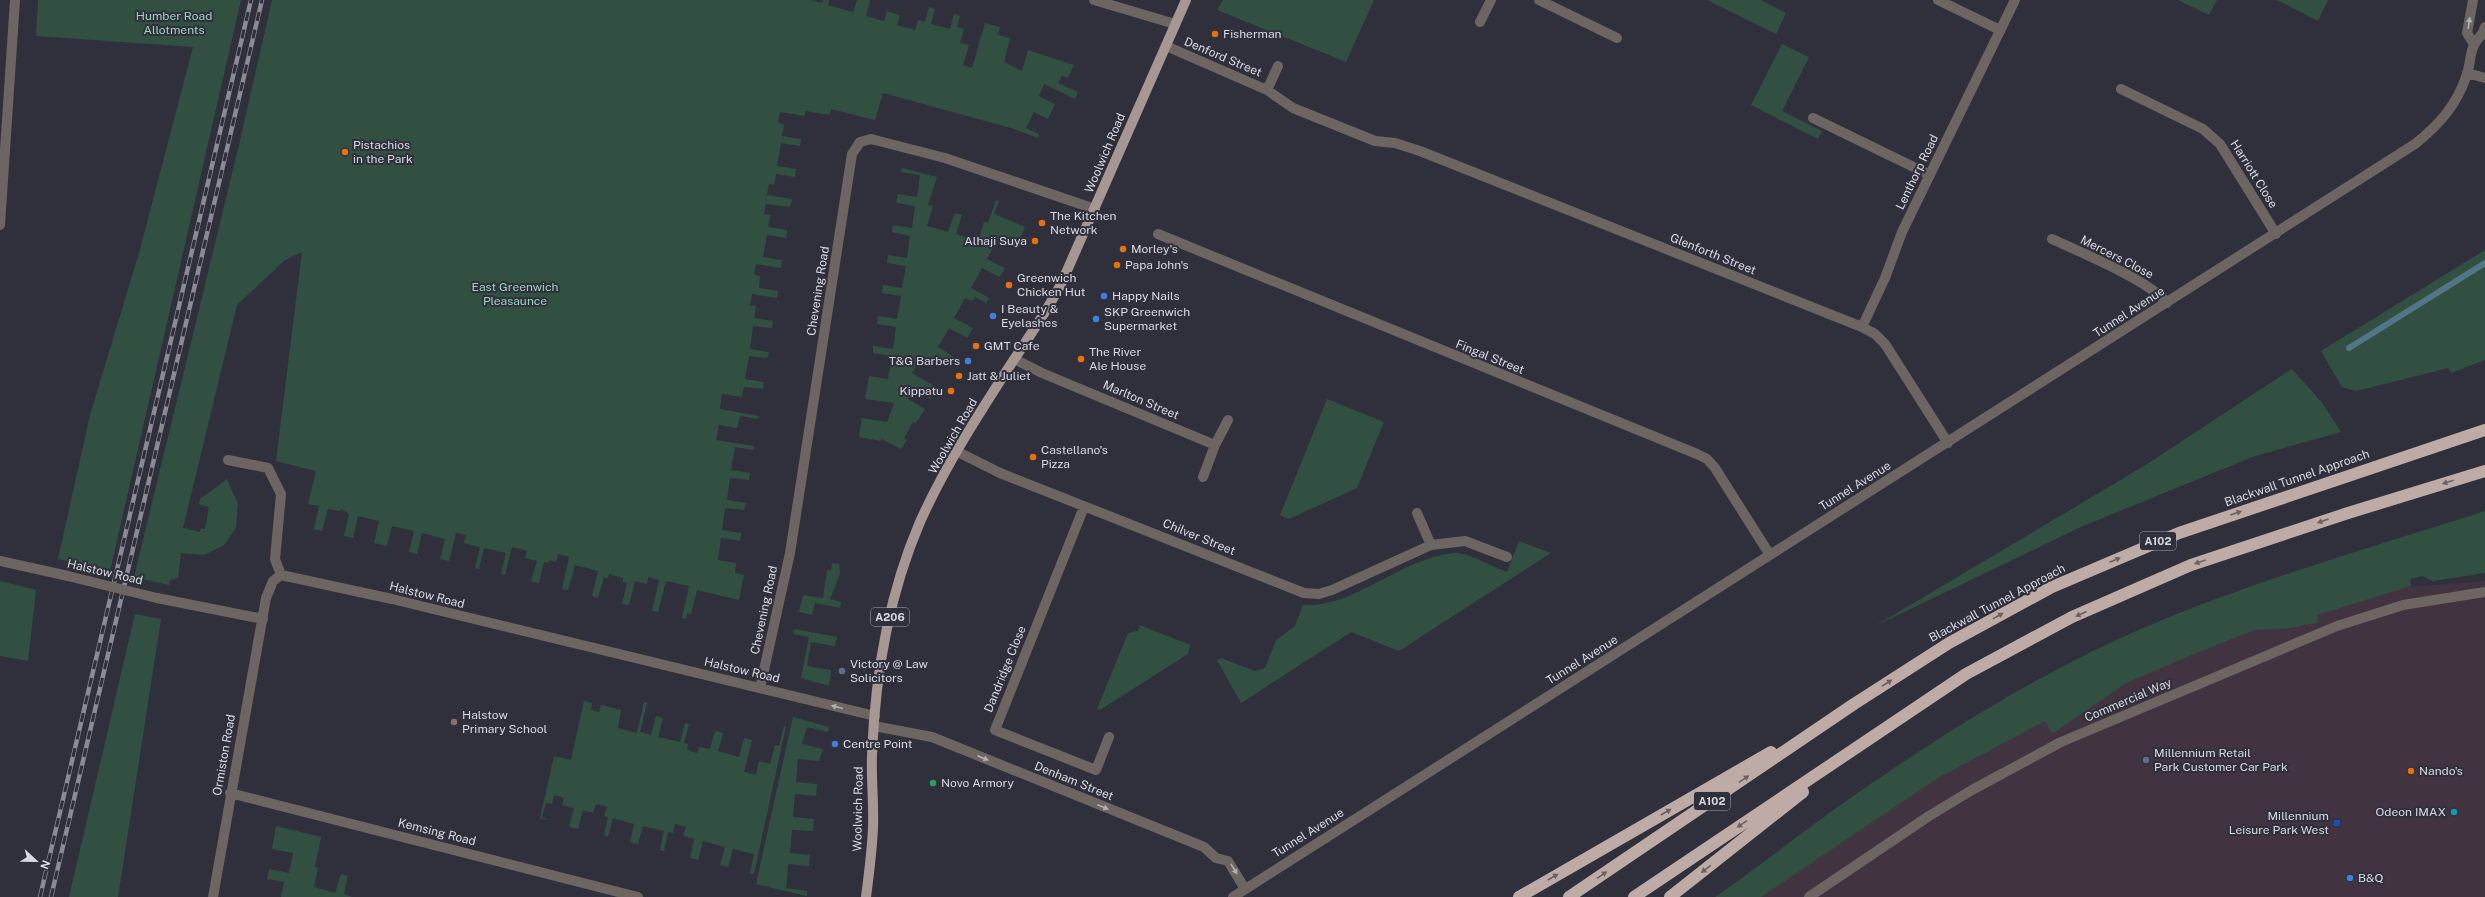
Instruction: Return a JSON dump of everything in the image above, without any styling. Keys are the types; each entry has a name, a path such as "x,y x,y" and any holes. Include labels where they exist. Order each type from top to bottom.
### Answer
{"highway":[{"name":"Blackwall Tunnel Approach","path":"1569,897 1854,704 1949,643 2052,587 2179,532 2485,430"},
{"path":"1634,897 1879,732 1986,664 2072,617 2184,568 2348,513 2485,471"},
{"path":"1520,897 1854,704"},
{"path":"1670,897 1879,732"}],"main road":[{"name":"Woolwich Road","path":"866,897 873,827 872,756 874,721 884,644 900,578 920,521 958,452 1014,359 1050,308 1186,0"}],"street":[{"path":"0,225 15,0"},
{"path":"1094,0 1175,24"},
{"path":"1480,22 1491,0"},
{"path":"1539,0 1617,38"},
{"path":"1938,0 2000,30"},
{"name":"Lenthorp Road","path":"1862,327 1885,278 1902,232 2015,0"},
{"path":"2473,0 2467,33 2474,44"},
{"name":"Tunnel Avenue","path":"1233,897 2389,162 2434,129 2450,111 2461,91 2474,44 2484,35 2485,27"},
{"name":"Denford Street","path":"1166,46 1267,90 1278,66"},
{"path":"2467,73 2485,78"},
{"name":"Harriott Close","path":"2121,89 2203,129 2220,144 2276,234"},
{"name":"Glenforth Street","path":"1267,90 1293,108 1375,141 1395,143 1420,151 1862,327 1875,334 1885,344 1948,443"},
{"path":"1813,118 1930,175"},
{"name":"Chevening Road","path":"760,688 790,553 852,154 860,142 871,139 945,158 1094,209"},
{"name":"Fingal Street","path":"1158,234 1708,459 1770,555"},
{"name":"Mercers Close","path":"2052,239 2140,283 2162,296 2167,303"},
{"name":"Marlton Street","path":"1014,359 1042,373 1215,444"},
{"path":"1203,477 1215,444 1228,420"},
{"name":"Chilver Street","path":"958,452 1000,473 1304,593 1319,594 1332,590 1432,545 1465,541 1507,557"},
{"path":"228,460 268,468 281,494 275,559 281,575 273,581 269,589 262,619"},
{"name":"Dandridge Close","path":"1084,507 995,730 1096,770 1109,737"},
{"path":"1417,513 1432,545"},
{"name":"Halstow Road","path":"0,561 158,598 262,619"},
{"name":"Halstow Road","path":"281,575 392,599 760,688 874,721"},
{"name":"Commercial Way","path":"1809,897 1929,816 1972,790 2061,742 2337,626 2403,604 2485,592"},
{"name":"Ormiston Road","path":"213,897 230,793 262,619"},
{"name":"Denham Street","path":"874,721 932,737 1204,847 1216,858 1228,861 1245,889"},
{"name":"Kemsing Road","path":"230,793 638,897"}],"shaded area":[{"path":"2485,581 2485,897 1752,897 1990,738 2163,645 2395,588"}],"green space":[{"name":"Humber Road Allotments","path":"38,0 241,0 110,571 58,559 90,415 139,253 193,47 36,36"},
{"name":"East Greenwich Pleasaunce","path":"272,0 810,0 822,3 823,0 829,0 828,5 853,12 857,0 870,0 866,16 884,21 887,11 900,15 897,25 915,30 918,20 925,22 929,7 935,9 931,24 950,29 954,14 960,16 957,27 964,29 960,43 969,45 963,65 972,68 985,23 1000,27 998,35 1010,38 1004,62 1022,71 1028,50 1074,65 1068,78 1062,76 1058,83 1078,92 1075,99 1044,84 1039,96 1055,104 1048,119 1034,112 1026,128 1039,134 1038,138 1011,128 883,93 875,120 831,109 830,115 805,111 805,116 780,112 778,123 784,124 782,136 801,139 800,146 781,143 777,166 796,169 795,177 776,174 774,185 769,184 767,195 792,199 790,207 766,204 764,214 770,215 768,227 787,230 786,238 767,235 763,257 782,260 781,268 756,264 754,274 760,276 759,288 778,291 777,298 752,294 750,305 756,306 754,318 773,321 772,328 753,326 750,349 769,352 767,358 749,356 745,379 764,382 763,389 744,387 742,397 722,394 720,409 759,416 758,419 740,416 737,428 719,425 716,440 754,446 754,450 735,447 731,470 750,473 749,480 730,478 727,500 746,503 744,510 725,508 722,530 741,533 740,541 721,538 718,560 736,563 735,573 744,575 739,600 697,590 691,614 687,613 686,619 682,618 689,586 666,581 658,612 652,611 659,580 648,577 647,584 635,581 629,605 622,604 627,583 623,582 623,578 609,574 608,578 604,577 598,598 592,596 598,571 575,565 568,590 562,589 569,557 558,554 556,562 549,560 548,563 544,562 539,583 531,581 537,561 525,558 527,551 512,547 505,575 501,574 506,553 484,548 479,569 475,568 480,547 464,543 466,535 456,533 449,561 440,559 445,539 422,533 417,554 409,552 414,531 392,526 387,546 374,543 379,521 358,516 353,538 344,536 349,514 341,509 340,511 328,509 322,531 314,529 319,506 308,504 316,471 276,461 302,252 285,260 237,305 183,528 200,532 201,529 205,529 209,507 199,504 200,499 227,479 238,504 236,528 224,545 204,555 181,553 178,578 170,580 169,585 134,577 239,145"},
{"path":"1223,0 1374,0 1346,62 1217,10"},
{"path":"1707,0 1761,0 1786,13 1776,34"},
{"path":"2178,0 2217,0 2209,15"},
{"path":"2277,0 2328,0 2318,21"},
{"path":"1782,44 1809,57 1782,111 1822,131 1818,139 1751,105"},
{"path":"902,168 937,177 928,205 933,206 927,226 948,232 955,213 962,215 956,234 978,241 984,222 988,223 996,200 999,201 994,214 1025,227 1016,247 998,238 987,259 1005,268 1000,277 982,268 971,288 989,298 986,303 975,297 972,301 965,298 954,318 973,328 967,338 949,328 938,347 955,358 950,367 932,357 926,367 918,363 912,373 938,388 931,399 914,389 908,399 925,409 916,423 913,422 904,438 907,440 901,449 882,439 881,441 859,437 862,418 887,422 894,403 865,399 869,376 888,379 892,356 873,353 873,346 893,349 896,327 877,324 878,316 897,319 901,296 882,293 883,285 902,288 906,266 887,263 888,255 907,258 910,236 892,232 893,225 912,228 915,206 896,203 898,194 917,197 920,175 901,172"},
{"path":"2485,250 2485,360 2451,373 2448,368 2356,391 2342,387 2321,351"},
{"path":"2292,369 2323,404 2341,432 2255,456 2083,526 1875,626 2144,466"},
{"path":"1327,399 1384,422 1357,488 1289,519 1280,515"},
{"path":"2485,511 2485,573 2433,581 2422,576 2410,579 2411,586 2317,615 2319,622 2291,628 2254,630 2194,654 2126,683 2052,734 2045,721 1938,778 1761,897 1715,897 1838,807 1905,761 1981,712 2060,668 2162,620 2215,599 2323,562"},
{"path":"1519,541 1551,553 1399,651 1351,632 1241,703 1217,660 1221,658 1255,671 1265,668 1276,640 1295,626 1303,605 1322,604 1341,599 1417,563 1436,556 1455,553 1467,555 1507,572"},
{"path":"832,563 839,564 840,574 830,599 841,602 840,608 815,603 812,615 799,612 803,595 823,598 827,570 831,571"},
{"path":"0,581 36,590 28,661 0,656"},
{"path":"135,614 161,619 118,897 69,897"},
{"path":"1140,625 1190,645 1188,654 1100,710 1097,709 1128,633 1138,631"},
{"path":"794,629 837,637 835,646 811,642 807,666 831,670 829,686 801,678 809,637 793,634"},
{"path":"584,701 592,703 591,710 599,712 601,705 621,710 618,728 637,733 644,702 647,703 640,732 651,735 656,716 663,718 658,737 680,742 685,723 689,724 684,743 688,744 687,750 697,753 699,747 710,749 715,731 723,733 718,751 739,757 744,738 752,740 744,772 756,775 759,761 770,764 775,745 779,746 784,726 786,726 754,874 750,873 754,854 733,849 728,867 720,865 725,847 703,841 698,860 690,858 694,839 683,836 686,827 675,824 673,833 668,832 664,851 660,850 664,831 643,826 638,844 630,842 634,824 613,818 608,837 604,835 608,817 604,816 607,807 596,804 593,813 583,810 578,829 569,827 574,808 562,805 564,798 554,795 552,804 546,803 542,817 549,820 540,818 554,756 571,760"},
{"path":"793,717 829,727 828,732 807,727 802,744 823,749 819,761 798,759 796,782 817,784 816,796 795,794 793,817 814,819 813,831 792,830 790,853 810,855 809,866 788,864 786,888 807,891 807,896 756,884"},
{"path":"276,826 321,837 315,867 318,868 314,887 335,893 341,874 348,876 344,894 352,897 281,897 284,882 267,879 269,869 289,873 293,853 272,849"}],"waterway":[{"path":"2349,348 2485,263"}],"railway":[{"path":"40,897 251,0"},
{"path":"51,897 262,0"}],"place":[{"name":"Fisherman","path":"1215,34"},
{"name":"Pistachios in the Park","path":"345,152"},
{"name":"The Kitchen Network","path":"1042,223"},
{"name":"Alhaji Suya","path":"1035,241"},
{"name":"Morley's","path":"1123,249"},
{"name":"Papa John's","path":"1117,265"},
{"name":"Greenwich Chicken Hut","path":"1009,285"},
{"name":"Happy Nails","path":"1104,296"},
{"name":"I Beauty & Eyelashes","path":"993,316"},
{"name":"SKP Greenwich Supermarket","path":"1096,319"},
{"name":"GMT Cafe","path":"976,346"},
{"name":"The River Ale House","path":"1081,359"},
{"name":"T&G Barbers","path":"968,361"},
{"name":"Jatt & Juliet","path":"959,376"},
{"name":"Kippatu","path":"951,391"},
{"name":"Castellano's Pizza","path":"1033,457"},
{"name":"Victory @ Law Solicitors","path":"842,671"},
{"name":"Halstow Primary School","path":"454,722"},
{"name":"Centre Point","path":"835,744"},
{"name":"Millennium Retail Park Customer Car Park","path":"2146,760"},
{"name":"Nando's","path":"2411,771"},
{"name":"Novo Armory","path":"933,783"},
{"name":"Odeon IMAX","path":"2454,812"},
{"name":"Millennium Leisure Park West","path":"2337,823"},
{"name":"B&Q","path":"2350,878"}]}
